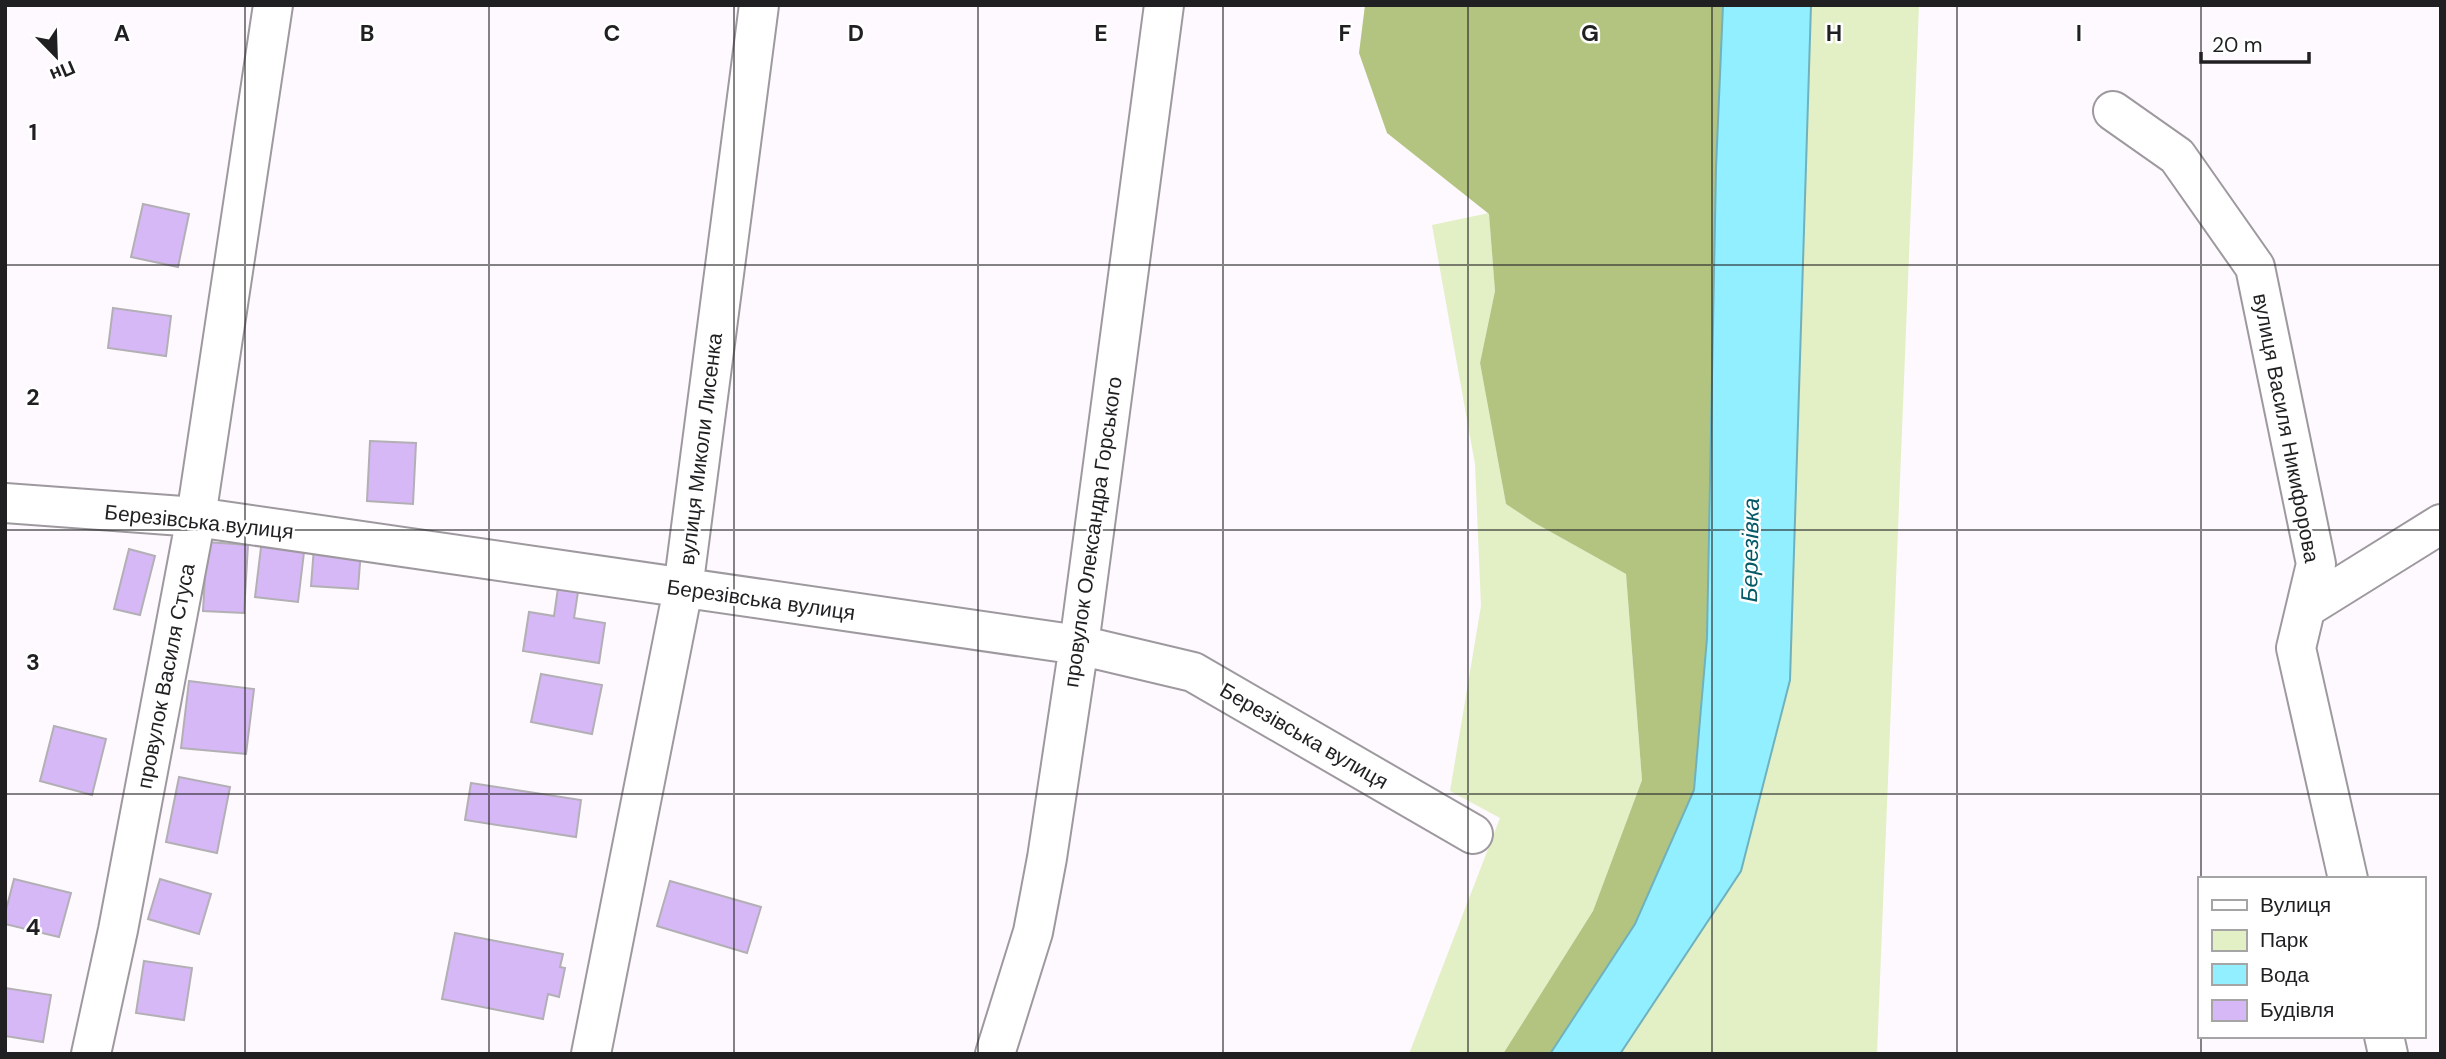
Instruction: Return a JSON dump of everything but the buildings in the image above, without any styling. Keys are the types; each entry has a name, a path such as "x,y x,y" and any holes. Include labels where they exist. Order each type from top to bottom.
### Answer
{"street":[{"name":"провулок Василя Стуса","path":"91,1054 118,930 196,517 272,5"},
{"name":"вулиця Миколи Лисенка","path":"591,1054 683,589 759,5"},
{"name":"провулок Олександра Горського","path":"995,1054 1033,932 1047,858 1079,645 1164,5"},
{"name":"вулиця Василя Никифорова","path":"2113,111 2177,156 2255,267 2316,564 2296,648 2348,877"},
{"name":"Березівська вулиця","path":"5,503 196,517 1079,645 1193,672 1473,834"},
{"path":"2306,608 2441,524"}],"green space":[{"path":"1365,5 1723,5 1716,168 1707,638 1694,790 1635,924 1550,1054 1503,1054 1593,911 1642,780 1626,574 1506,504 1480,363 1495,291 1489,214 1387,133 1359,53"},
{"path":"1811,5 1919,5 1877,1054 1620,1054 1741,871 1790,680"},
{"path":"1489,213 1495,291 1480,363 1506,504 1626,574 1642,780 1593,911 1503,1054 1409,1054 1500,818 1450,791 1481,606 1475,464 1432,225"}],"water":[{"name":"Березівка","path":"1723,5 1811,5 1790,680 1741,871 1620,1054 1550,1054 1635,924 1694,790 1707,638 1716,168"}]}
